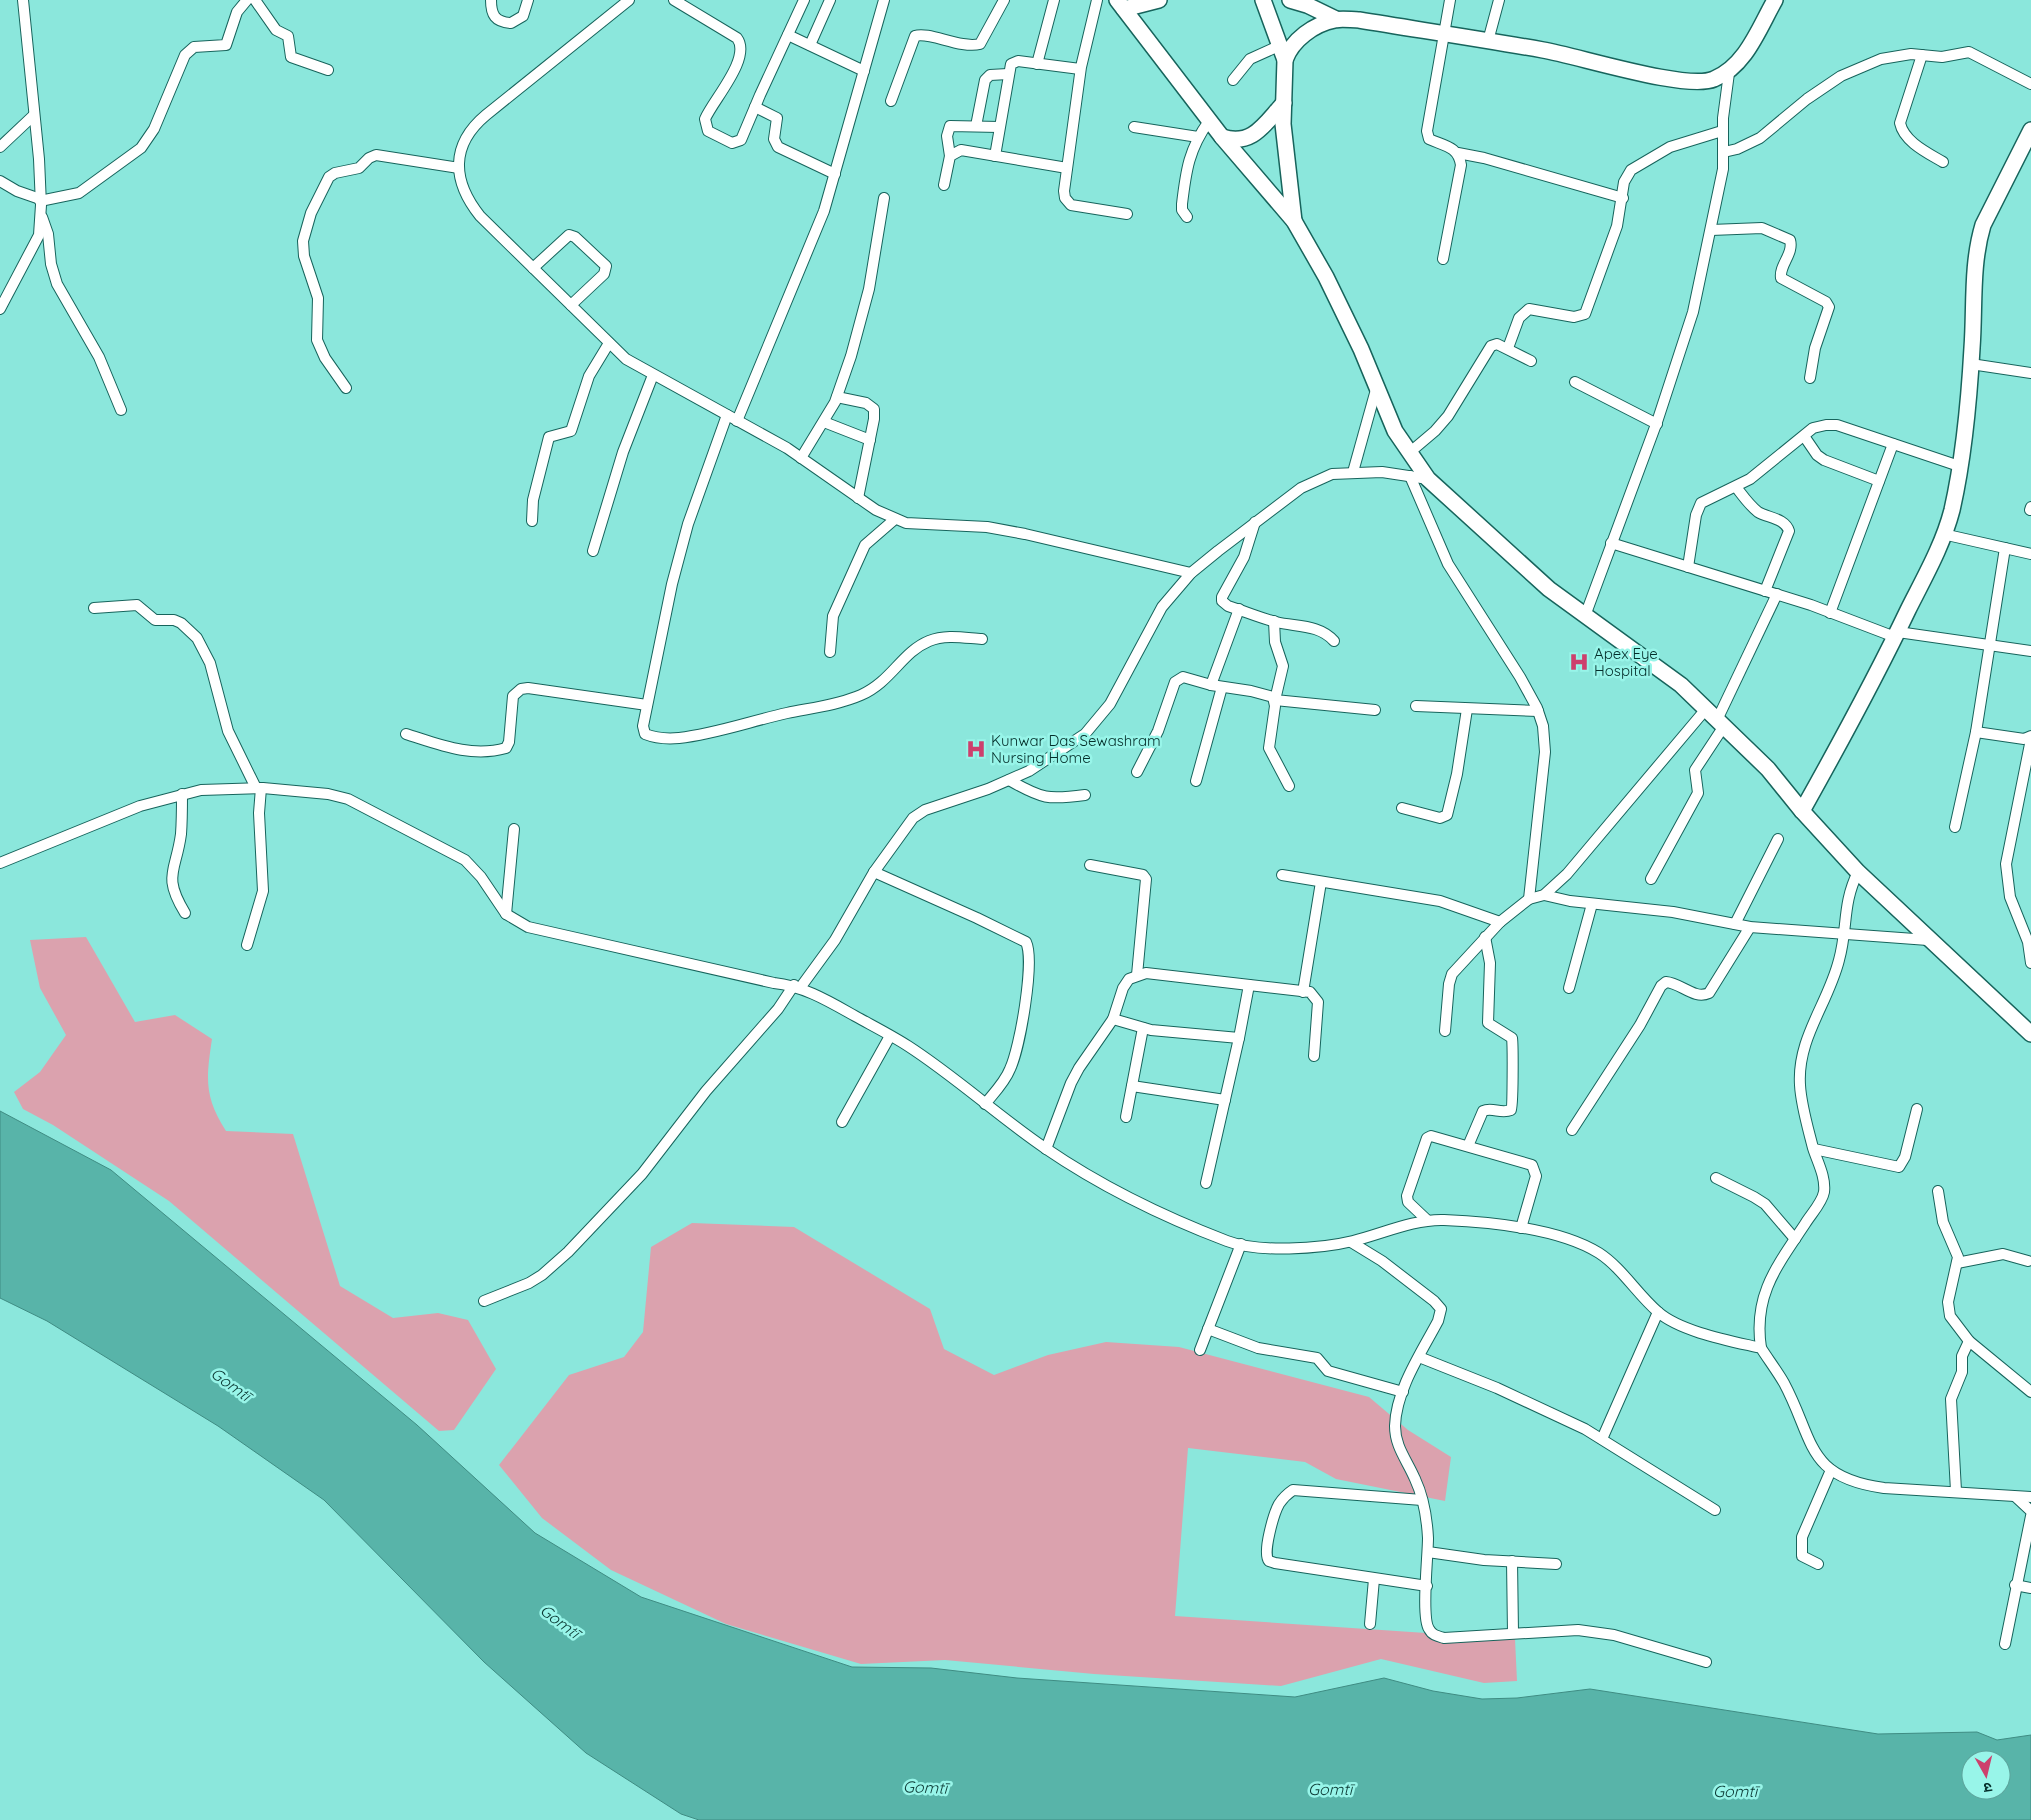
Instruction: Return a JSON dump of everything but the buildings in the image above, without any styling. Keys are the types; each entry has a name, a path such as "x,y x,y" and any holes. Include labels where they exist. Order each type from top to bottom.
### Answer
{"main road":[{"path":"1159,0 1121,5 1209,121 1294,221 1326,277 1377,386 1395,431 1428,479 1549,589 1681,685 1768,769 1802,811 1858,872 1928,940 2031,1034"},
{"path":"1263,0 1285,60"},
{"path":"1290,0 1307,5 1336,19"},
{"path":"1294,221 1284,142 1285,60 1288,52 1300,38 1314,27 1336,19 1358,20 1545,50 1676,80 1712,81 1729,72 1742,58 1775,0"},
{"path":"1222,137 1229,140 1250,138 1262,130 1284,103"},
{"path":"1802,811 1848,729 1897,634 1943,534 1951,511 1959,466 1971,364 1974,283 1979,238 1987,217 2031,130"}],"street":[{"path":"0,310 38,235 40,204 23,0"},
{"path":"40,204 79,193 140,148 154,129 186,55 194,47 226,45 236,12 247,0"},
{"path":"255,0 276,30 288,36 291,57 328,70"},
{"path":"491,0 492,13 495,18 511,23 523,16 528,0"},
{"path":"629,0 474,125 462,143 459,168 463,189 469,202 493,229 626,359 652,375 737,420 801,458 858,498 895,520 906,523 987,527 1025,534 1191,573"},
{"path":"674,0 737,38 742,47 733,73 704,119 708,132 732,143 739,142 804,0"},
{"path":"810,45 830,0"},
{"path":"737,420 824,211 884,0"},
{"path":"891,101 915,36 922,35 948,42 980,44 1004,0"},
{"path":"1037,64 1054,0"},
{"path":"1097,0 1080,69 1064,191 1065,198 1071,205 1127,214"},
{"path":"1450,0 1427,136 1429,139 1454,149 1458,153 1484,158 1622,198"},
{"path":"1488,41 1499,0"},
{"path":"788,35 864,72"},
{"path":"1232,80 1250,59 1280,45"},
{"path":"1724,152 1737,149 1760,138 1807,99 1841,76 1860,66 1894,56 1922,55 1942,57 1969,52 1990,61 2031,84"},
{"path":"1922,55 1900,123 1903,132 1917,146 1943,162"},
{"path":"995,156 1008,74 1014,62 1080,69"},
{"path":"1585,616 1657,424 1693,312 1721,184 1724,152 1722,131 1729,72"},
{"path":"976,126 985,80 990,75 1008,74"},
{"path":"755,106 777,118 774,139 778,147 835,174"},
{"path":"0,147 34,115"},
{"path":"1187,217 1182,210 1182,204 1188,162 1198,137 1209,121"},
{"path":"944,184 950,156 947,140 950,126 999,127"},
{"path":"1134,127 1198,137"},
{"path":"1508,348 1519,318 1529,309 1574,317 1584,314 1617,226 1627,176 1631,170 1670,147 1722,131"},
{"path":"950,156 961,150 1067,168"},
{"path":"1443,259 1460,174 1458,153"},
{"path":"346,388 325,358 317,340 318,298 302,248 306,226 326,179 335,173 359,168 367,159 376,156 459,168"},
{"path":"0,181 40,204 48,234 53,275 99,358 121,410"},
{"path":"801,458 824,422 837,397 852,356 869,288 884,198"},
{"path":"1711,230 1762,228 1790,240 1792,247 1781,271 1781,278 1826,302 1829,307 1815,348 1810,378"},
{"path":"533,268 569,235 575,237 606,266 604,274 571,305"},
{"path":"532,521 533,500 549,437 571,431 589,376 609,343"},
{"path":"1409,453 1435,431 1448,416 1487,350 1497,344 1531,361"},
{"path":"1971,364 2031,373"},
{"path":"593,551 623,452 652,375"},
{"path":"1576,382 1657,424"},
{"path":"1352,472 1377,386"},
{"path":"837,397 871,406 874,413 858,498"},
{"path":"727,415 688,524 672,584 643,726 645,734 662,738 696,736 860,695 884,681 910,653 930,641 952,637 982,639"},
{"path":"824,422 870,440"},
{"path":"1688,567 1696,515 1701,503 1736,487 1765,468 1819,426 1832,425 1959,466"},
{"path":"1804,436 1817,455 1824,460 1879,481"},
{"path":"1830,612 1893,444"},
{"path":"484,1301 529,1283 542,1275 568,1252 642,1174 706,1091 835,940 874,872 906,827 925,810 1009,780 1067,747 1085,734 1110,704 1162,607 1191,573 1255,522 1316,479 1332,474 1382,472 1428,479"},
{"path":"1410,476 1448,564 1520,677 1538,711 1545,737 1545,752 1529,899"},
{"path":"1736,487 1747,502 1758,511 1784,523 1789,531 1765,590"},
{"path":"830,652 833,616 865,545 895,520"},
{"path":"1255,522 1244,557 1222,597 1224,604 1274,621 1318,629 1329,634 1334,640"},
{"path":"1943,534 2031,554"},
{"path":"1611,544 1765,590 1897,634 1990,644 2031,651"},
{"path":"1954,827 1976,732 2005,548"},
{"path":"1651,878 1698,793 1695,770 1720,723 1776,594"},
{"path":"94,608 137,605 156,620 174,620 181,623 193,634 210,663 228,731 259,788 263,892 247,945"},
{"path":"1211,685 1239,609"},
{"path":"1274,621 1275,642 1283,666 1275,700 1269,748 1289,786"},
{"path":"1137,772 1158,731 1177,679 1183,677 1211,685 1270,695 1275,700 1376,710"},
{"path":"1196,781 1222,687"},
{"path":"406,734 454,749 487,750 506,748 509,742 513,696 516,692 528,688 647,705"},
{"path":"1416,706 1538,711"},
{"path":"1402,808 1440,818 1447,815 1457,774 1467,709"},
{"path":"1446,1030 1449,984 1452,974 1500,922 1529,899 1544,894 1568,874 1706,709"},
{"path":"1976,732 2024,739 2031,737 2006,864 2010,897 2028,942 2031,963"},
{"path":"1009,780 1041,797 1060,798 1085,795"},
{"path":"0,863 102,821 182,794 201,790 259,788 328,794 358,803 398,827 465,860 481,877 506,914 528,927 774,983 797,986 909,1047 1046,1149 1136,1202 1230,1242 1276,1249 1351,1242 1427,1220 1522,1228 1554,1235 1596,1252 1610,1261 1658,1312 1666,1318 1683,1326 1761,1348"},
{"path":"182,794 181,834 172,878 174,891 185,913"},
{"path":"506,914 514,829"},
{"path":"1735,924 1778,839"},
{"path":"1090,864 1143,876 1146,879 1137,975"},
{"path":"874,872 1026,942 1028,956 1024,1008 1016,1052 1007,1075 985,1104"},
{"path":"1858,872 1847,899 1844,935 1836,973 1804,1042 1800,1060 1800,1087 1820,1167 1824,1192 1768,1283 1761,1301 1758,1327 1761,1348 1784,1383 1817,1457 1831,1470 1860,1485 2031,1497"},
{"path":"1282,876 1440,901 1500,922"},
{"path":"1303,992 1321,882"},
{"path":"1544,894 1570,901 1673,912 1750,927 1928,940"},
{"path":"1569,988 1592,904"},
{"path":"1572,1130 1640,1025 1661,986 1666,982 1672,982 1696,994 1709,993 1750,927"},
{"path":"1468,1146 1483,1111 1507,1112 1511,1110 1514,1101 1511,1073 1512,1038 1488,1023 1490,963 1485,937"},
{"path":"1046,1149 1078,1068 1113,1019 1123,988 1129,979 1137,975 1146,974 1310,992 1318,1002 1314,1056"},
{"path":"1206,1183 1249,985"},
{"path":"1113,1019 1142,1028 1239,1038"},
{"path":"1126,1117 1142,1028"},
{"path":"842,1122 890,1036"},
{"path":"1132,1086 1225,1100"},
{"path":"1814,1149 1898,1167 1905,1157 1917,1109"},
{"path":"1427,1220 1408,1202 1407,1196 1427,1138 1431,1136 1532,1165 1536,1171 1522,1228"},
{"path":"1716,1178 1754,1196 1765,1204 1795,1239"},
{"path":"1938,1191 1939,1209 1957,1252 1957,1263 1949,1310 1955,1324 1969,1341 2031,1392"},
{"path":"1351,1242 1382,1262 1441,1309 1438,1321 1403,1392 1397,1409 1395,1426 1396,1444 1416,1479 1422,1500 1428,1552 1425,1615 1428,1628 1434,1635 1444,1638 1578,1630 1614,1635 1706,1662"},
{"path":"1200,1350 1241,1244"},
{"path":"1957,1263 2003,1254 2028,1261"},
{"path":"1602,1439 1658,1312"},
{"path":"1208,1329 1258,1348 1317,1358 1328,1372 1403,1392"},
{"path":"1956,1491 1951,1399 1962,1372 1962,1356 1969,1341"},
{"path":"1419,1357 1497,1388 1585,1429 1716,1510"},
{"path":"1818,1564 1802,1556 1802,1538 1831,1470"},
{"path":"1422,1500 1300,1489 1293,1490 1280,1503 1274,1514 1266,1554 1269,1561 1308,1569 1427,1586"},
{"path":"2016,1497 2031,1511"},
{"path":"2005,1644 2015,1585 2031,1516"},
{"path":"1428,1552 1484,1560 1556,1564"},
{"path":"1512,1561 1513,1633"},
{"path":"1370,1624 1374,1579"},
{"path":"2015,1585 2031,1588"}],"shaded area":[{"path":"86,937 135,1022 175,1015 212,1039 208,1087 214,1107 226,1131 293,1134 340,1286 393,1318 438,1313 468,1320 496,1369 454,1430 439,1431 169,1201 53,1125 23,1109 14,1092 40,1072 66,1035 40,988 30,940"},
{"path":"692,1223 794,1227 930,1309 944,1349 994,1375 1048,1355 1106,1342 1179,1347 1369,1397 1408,1430 1451,1457 1445,1501 1336,1479 1305,1462 1188,1448 1175,1616 1515,1639 1517,1681 1484,1683 1381,1659 1281,1686 1094,1674 945,1660 861,1664 726,1624 611,1570 542,1518 499,1465 569,1375 624,1357 643,1332 651,1247"}],"water":[{"name":"Gomtī","path":"0,1111 111,1170 417,1425 535,1533 641,1597 852,1667 931,1668 1017,1678 1295,1697 1384,1678 1433,1691 1482,1699 1517,1698 1590,1689 1878,1734 1977,1732 1997,1740 2031,1735 2031,1820 699,1820 681,1814 586,1753 484,1662 324,1500 218,1426 47,1321 0,1298"}],"place":[{"name":"Apex Eye Hospital","path":"1579,662"},
{"name":"Kunwar Das Sewashram Nursing Home","path":"976,749"}]}
